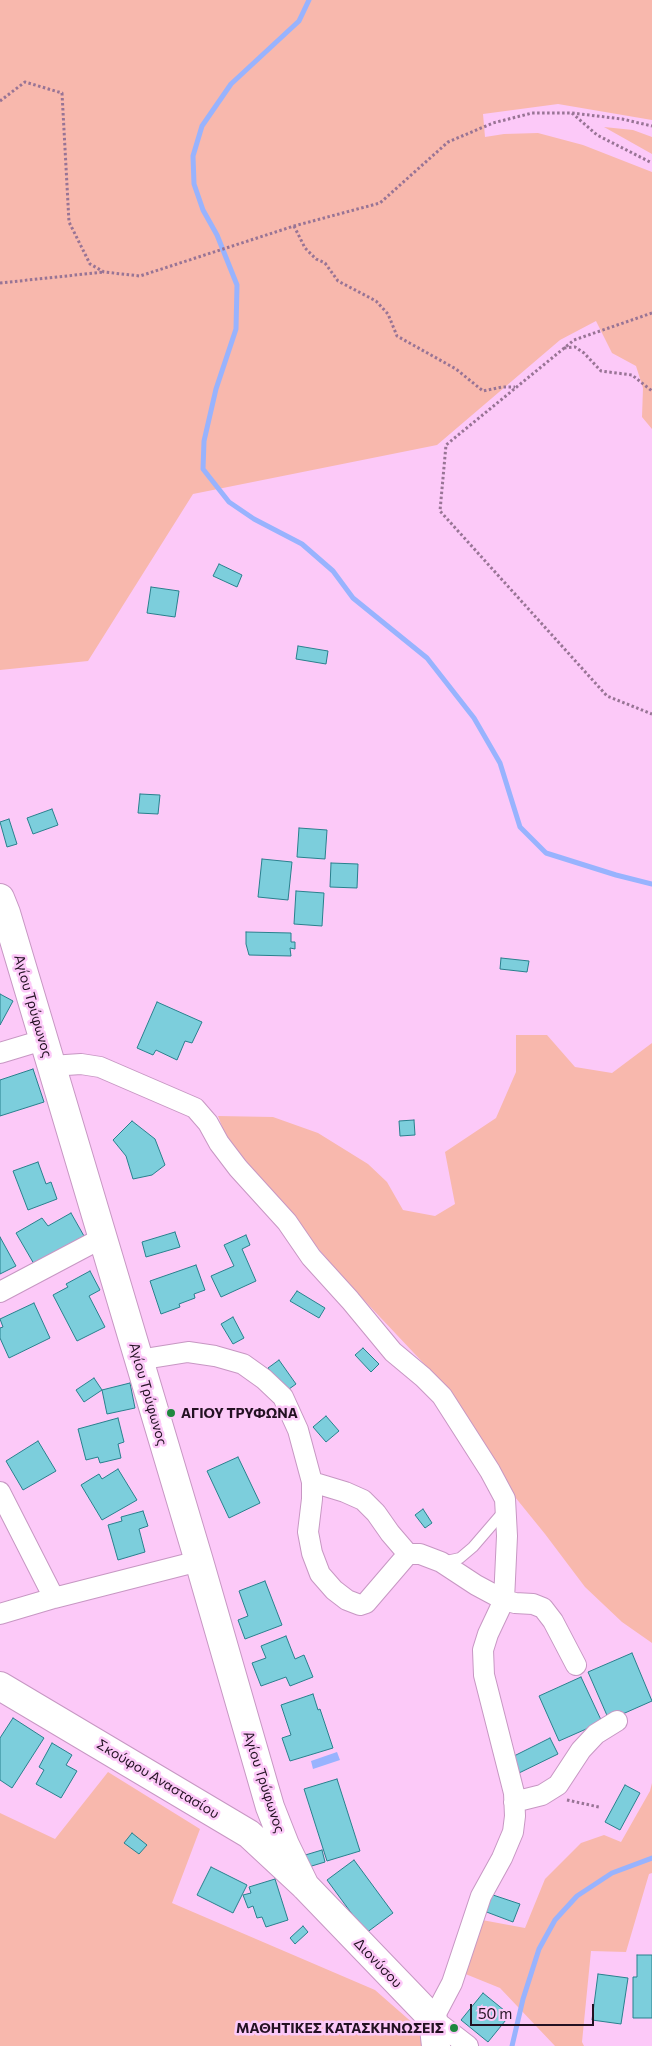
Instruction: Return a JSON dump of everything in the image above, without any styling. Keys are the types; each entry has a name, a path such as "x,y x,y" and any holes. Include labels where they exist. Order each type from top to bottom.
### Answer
{"main road":[{"name":"Αγίου Τρύφωνος","path":"0,898 270,1807 285,1845 305,1886"},
{"name":"Σκούφου Αναστασίου","path":"0,1686 249,1834 305,1886"},
{"path":"249,1834 256,1834 263,1830 271,1815 270,1807"},
{"name":"Διονύσου","path":"305,1886 433,2019"},
{"path":"433,2019 436,2046"}],"street":[{"path":"0,1053 43,1040"},
{"path":"51,1066 81,1064 100,1067 195,1108 208,1122 219,1144 287,1222 311,1257 393,1352 442,1396 490,1471 505,1499 508,1536 504,1600 488,1634 483,1650 484,1675 514,1792 513,1832 502,1858 481,1896 452,1983 433,2019 468,2046"},
{"path":"0,1292 102,1238"},
{"path":"138,1360 188,1352 215,1356 243,1364 264,1379 283,1397 304,1448 312,1482 308,1532 312,1553 320,1574 334,1590 354,1604 360,1606 366,1603 408,1554 420,1554 441,1562 476,1585 504,1600 533,1604 543,1608 553,1621 576,1665"},
{"path":"312,1482 345,1492 363,1500 408,1554"},
{"path":"0,1492 54,1598"},
{"path":"0,1614 198,1561"},
{"path":"514,1802 542,1795 558,1785 581,1750 596,1734 617,1721"}],"lane":[{"path":"441,1562 460,1558 473,1547 506,1508"}],"path":[{"path":"0,101 25,82 62,93 69,222 90,264 104,272"},
{"path":"0,283 104,272 140,276 294,226 380,203 448,142 493,123 532,113 572,113 622,119 652,126"},
{"path":"572,113 596,135 652,163"},
{"path":"294,226 305,248 316,259 325,263 338,281 376,302 388,314 397,336 456,369 483,391 502,387 516,388"},
{"path":"652,313 574,340 446,445 440,511 607,696 652,714"},
{"path":"564,348 575,347 584,353 601,372 632,375 652,391"},
{"path":"542,1795 598,1807"}],"shaded area":[{"path":"0,0 652,0 652,120 558,104 483,114 485,137 504,134 538,133 583,145 652,172 652,429 642,417 643,388 636,366 612,353 596,321 560,340 437,445 193,494 88,661 0,670"},
{"path":"604,127 633,130 652,137 652,154"},
{"path":"516,1035 547,1035 575,1067 612,1073 652,1043 652,1643 622,1622 585,1587 515,1497 446,1387 346,1281 229,1144 218,1116 273,1117 318,1133 368,1164 387,1182 403,1210 435,1216 455,1204 445,1152 496,1118 516,1072"},
{"path":"108,1772 200,1829 172,1903 375,1990 439,2046 0,2046 0,1813 55,1839"},
{"path":"652,1783 652,1873 649,1874 626,1952 591,1951 582,2042 584,2046 555,2046 500,1988 463,1973 482,1920 525,1928 545,1879 581,1843 604,1835 621,1842 650,1791"}],"water":[{"path":"337,1752 340,1760 313,1769 311,1761"}],"building":[{"path":"219,564 242,575 237,587 213,576"},
{"path":"151,587 179,591 175,617 147,613"},
{"path":"298,646 328,651 326,664 296,659"},
{"path":"140,794 160,795 158,814 138,813"},
{"path":"52,809 58,825 33,834 27,818"},
{"path":"9,819 17,844 7,847 0,822"},
{"path":"299,828 327,830 325,859 297,857"},
{"path":"262,859 292,862 288,900 258,897"},
{"path":"331,863 358,864 357,888 330,887"},
{"path":"296,891 324,893 322,926 294,924"},
{"path":"246,932 291,933 291,942 295,942 295,949 290,948 291,956 249,955 246,944"},
{"path":"501,958 529,961 527,972 500,969"},
{"path":"0,994 13,1001 0,1025"},
{"path":"157,1002 202,1022 192,1043 185,1041 177,1060 156,1050 153,1055 137,1048"},
{"path":"33,1069 44,1102 0,1116 0,1080"},
{"path":"414,1120 415,1135 400,1136 399,1121"},
{"path":"132,1121 155,1139 165,1165 152,1175 133,1179 126,1156 113,1140"},
{"path":"38,1162 46,1184 51,1182 57,1199 28,1210 13,1171"},
{"path":"71,1213 84,1236 34,1264 16,1233 42,1218 48,1226"},
{"path":"175,1232 180,1247 146,1257 142,1242"},
{"path":"246,1235 250,1245 242,1249 256,1281 221,1297 211,1276 234,1266 224,1245"},
{"path":"0,1237 16,1266 0,1274"},
{"path":"196,1265 205,1290 194,1294 195,1298 179,1304 180,1307 161,1314 150,1281"},
{"path":"90,1271 100,1290 89,1296 105,1327 77,1341 53,1295 68,1287 66,1284"},
{"path":"297,1291 325,1308 319,1318 290,1301"},
{"path":"34,1303 50,1338 9,1358 0,1338 0,1328 3,1327 0,1319"},
{"path":"233,1317 244,1338 233,1344 221,1324"},
{"path":"363,1348 379,1364 371,1372 355,1355"},
{"path":"279,1360 296,1384 285,1392 268,1368"},
{"path":"94,1378 102,1390 84,1402 76,1390"},
{"path":"130,1383 135,1408 107,1414 102,1390"},
{"path":"326,1416 339,1431 326,1442 313,1427"},
{"path":"118,1418 124,1442 118,1444 121,1458 100,1463 98,1457 86,1460 78,1429"},
{"path":"38,1441 56,1471 23,1490 6,1461"},
{"path":"238,1457 260,1503 229,1518 207,1471"},
{"path":"118,1469 137,1500 102,1520 81,1485 99,1474 102,1479"},
{"path":"423,1509 432,1523 425,1528 415,1515"},
{"path":"143,1511 148,1526 139,1529 145,1552 118,1560 108,1525 122,1521 121,1517"},
{"path":"265,1581 282,1625 245,1639 238,1620 248,1616 239,1591"},
{"path":"286,1636 295,1659 304,1655 313,1677 290,1686 286,1677 261,1686 252,1663 266,1658 261,1646"},
{"path":"632,1653 652,1701 609,1720 588,1672"},
{"path":"581,1677 602,1722 559,1741 539,1696"},
{"path":"313,1694 333,1748 290,1761 282,1738 291,1735 281,1705"},
{"path":"13,1718 44,1738 12,1788 0,1780 0,1738"},
{"path":"550,1738 558,1754 519,1773 512,1757"},
{"path":"52,1743 72,1755 66,1765 77,1771 61,1798 36,1784 44,1770 39,1767"},
{"path":"337,1779 360,1851 327,1861 304,1789"},
{"path":"625,1785 640,1793 620,1830 605,1822"},
{"path":"132,1833 147,1845 139,1854 124,1843"},
{"path":"322,1850 325,1862 305,1868 302,1856"},
{"path":"354,1860 393,1913 366,1933 327,1880"},
{"path":"211,1867 247,1885 233,1913 197,1895"},
{"path":"275,1879 288,1920 266,1927 262,1917 257,1918 253,1906 248,1908 243,1895 251,1893 249,1887"},
{"path":"490,1894 520,1904 513,1922 484,1911"},
{"path":"303,1926 308,1932 295,1944 290,1938"},
{"path":"637,1955 652,1955 652,2018 633,2018 633,1977 637,1977"},
{"path":"598,1974 628,1978 621,2024 592,2020"},
{"path":"483,1993 510,2015 488,2042 461,2020"}],"waterway":[{"path":"309,0 299,21 231,84 202,126 193,156 194,184 203,210 217,235 237,285 236,329 216,389 204,441 203,469 229,502 254,519 302,544 333,571 353,598 427,658 474,718 500,763 520,827 546,853 652,884"},
{"path":"512,2046 523,1999 539,1949 555,1920 577,1896 612,1873 652,1858"}],"place":[{"name":"ΑΓΙΟΥ ΤΡΥΦΩΝΑ","path":"171,1413"},
{"name":"ΜΑΘΗΤΙΚΕΣ ΚΑΤΑΣΚΗΝΏΣΕΙΣ","path":"454,2028"}]}
